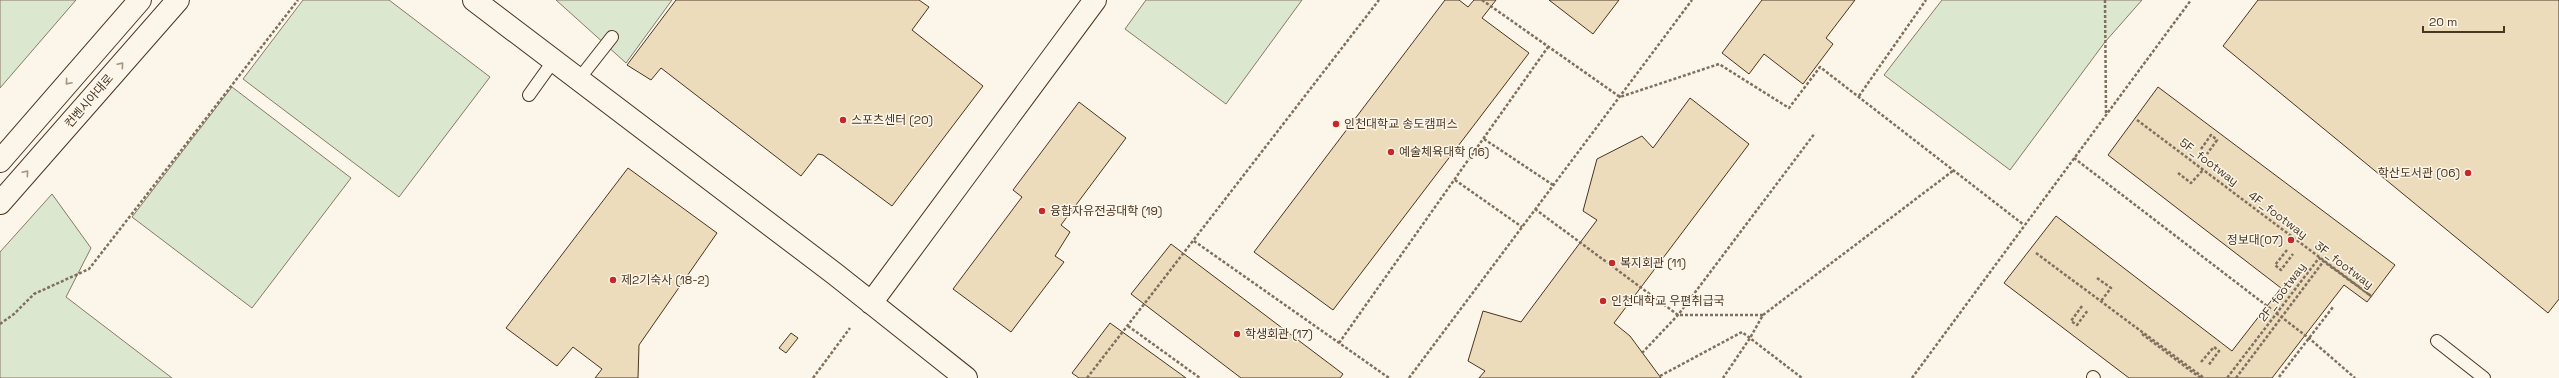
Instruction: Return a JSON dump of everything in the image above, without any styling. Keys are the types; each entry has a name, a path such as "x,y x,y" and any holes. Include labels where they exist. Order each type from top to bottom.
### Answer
{"street":[{"path":"0,161 140,0"},
{"name":"컨벤시아대로","path":"0,203 178,0"},
{"path":"474,0 871,303 966,378"},
{"path":"871,303 1095,0"}],"lane":[{"path":"579,79 612,37"},
{"path":"529,95 554,60"},
{"path":"2437,341 2484,378"}],"path":[{"path":"0,324 14,314 34,294 89,269 298,0"},
{"path":"1087,378 1379,0"},
{"path":"1482,0 1620,97"},
{"path":"1408,378 1692,0"},
{"path":"1859,96 1926,0"},
{"path":"2104,0 2106,114"},
{"path":"1912,378 2191,0"},
{"path":"1339,343 1548,47"},
{"path":"1620,97 1719,64 1789,108 1820,67 2024,225"},
{"name":"4F_footway","path":"2137,120 2371,295 2319,257 2227,378"},
{"path":"1642,353 1678,315 1815,133"},
{"path":"2201,150 2211,136 2217,140 2207,154"},
{"path":"1484,139 1554,185"},
{"name":"5F_footway","path":"2165,140 2345,276"},
{"path":"2074,158 2310,339 2355,378"},
{"name":"2F_footway","path":"2188,159 2371,296 2320,258 2227,378"},
{"path":"2178,173 2191,183 2202,169 2333,270"},
{"path":"1723,378 1750,338 1763,315 1954,170"},
{"path":"1455,180 1522,227"},
{"path":"1535,209 1678,315 1763,315"},
{"path":"1194,241 1389,378"},
{"path":"2286,250 2275,265 2281,270 2293,254"},
{"path":"2036,253 2201,378"},
{"path":"2227,378 2320,257"},
{"path":"2236,378 2323,262"},
{"path":"2064,273 2201,378"},
{"path":"2098,278 2111,288 2102,301 2201,378"},
{"path":"2088,291 2201,378"},
{"path":"2082,306 2071,321 2077,325 2088,310"},
{"path":"2279,377 2310,339 2333,307"},
{"path":"1128,326 1200,378"},
{"path":"813,378 850,328"},
{"path":"1660,376 1742,332 1802,378"},
{"path":"2201,362 2214,347 2219,351 2208,366"}],"green space":[{"path":"0,0 76,0 0,88"},
{"path":"303,0 389,0 490,77 399,197 243,79"},
{"path":"556,0 672,0 626,63"},
{"path":"1146,0 1302,0 1226,104 1125,29"},
{"path":"1942,0 2142,0 2105,42 2010,170 1884,75"},
{"path":"232,87 351,178 252,308 132,217"},
{"path":"52,194 91,248 66,297 172,378 0,378 0,252"}],"building":[{"name":"스포츠센터 (20)","path":"676,0 919,0 929,7 912,30 983,86 892,206 823,155 818,154 801,176 661,68 651,80 627,65"},
{"name":"예술체육대학 (16)","path":"1445,0 1459,0 1468,7 1474,0 1496,0 1482,18 1529,53 1333,310 1254,252"},
{"path":"1549,0 1619,0 1593,34"},
{"path":"1762,0 1855,0 1826,38 1833,44 1803,84 1764,54 1749,74 1722,53"},
{"name":"학산도서관 (06)","path":"2258,0 2559,0 2559,299 2548,313 2223,46"},
{"name":"정보대(07)","path":"2158,87 2395,265 2367,302 2344,285 2272,378 2129,378 2004,283 2056,216 2232,351 2281,288 2108,155"},
{"name":"복지회관 (11)","path":"1690,98 1749,144 1614,323 1630,336 1661,378 1479,378 1485,371 1468,361 1483,311 1521,322 1597,220 1583,211 1597,159 1642,136 1653,148"},
{"name":"융합자유전공대학 (19)","path":"1079,102 1126,138 1061,225 1070,232 1055,256 1064,262 1011,332 953,289 1022,197 1013,190"},
{"name":"제2기숙사 (18-2)","path":"628,168 717,233 639,345 638,378 595,378 602,369 573,347 557,366 506,328"},
{"name":"학생회관 (17)","path":"1171,244 1343,374 1340,378 1241,378 1131,294"},
{"path":"1110,323 1186,378 1079,378 1072,373"},
{"path":"791,333 798,338 786,353 779,348"}],"place":[{"name":"스포츠센터 (20)","path":"843,120"},
{"name":"인천대학교 송도캠퍼스","path":"1336,124"},
{"name":"예술체육대학 (16)","path":"1391,152"},
{"name":"학산도서관 (06)","path":"2468,173"},
{"name":"융합자유전공대학 (19)","path":"1042,211"},
{"name":"정보대(07)","path":"2291,240"},
{"name":"복지회관 (11)","path":"1612,263"},
{"name":"제2기숙사 (18-2)","path":"613,280"},
{"name":"인천대학교 우편취급국","path":"1603,301"},
{"name":"학생회관 (17)","path":"1237,334"}]}
